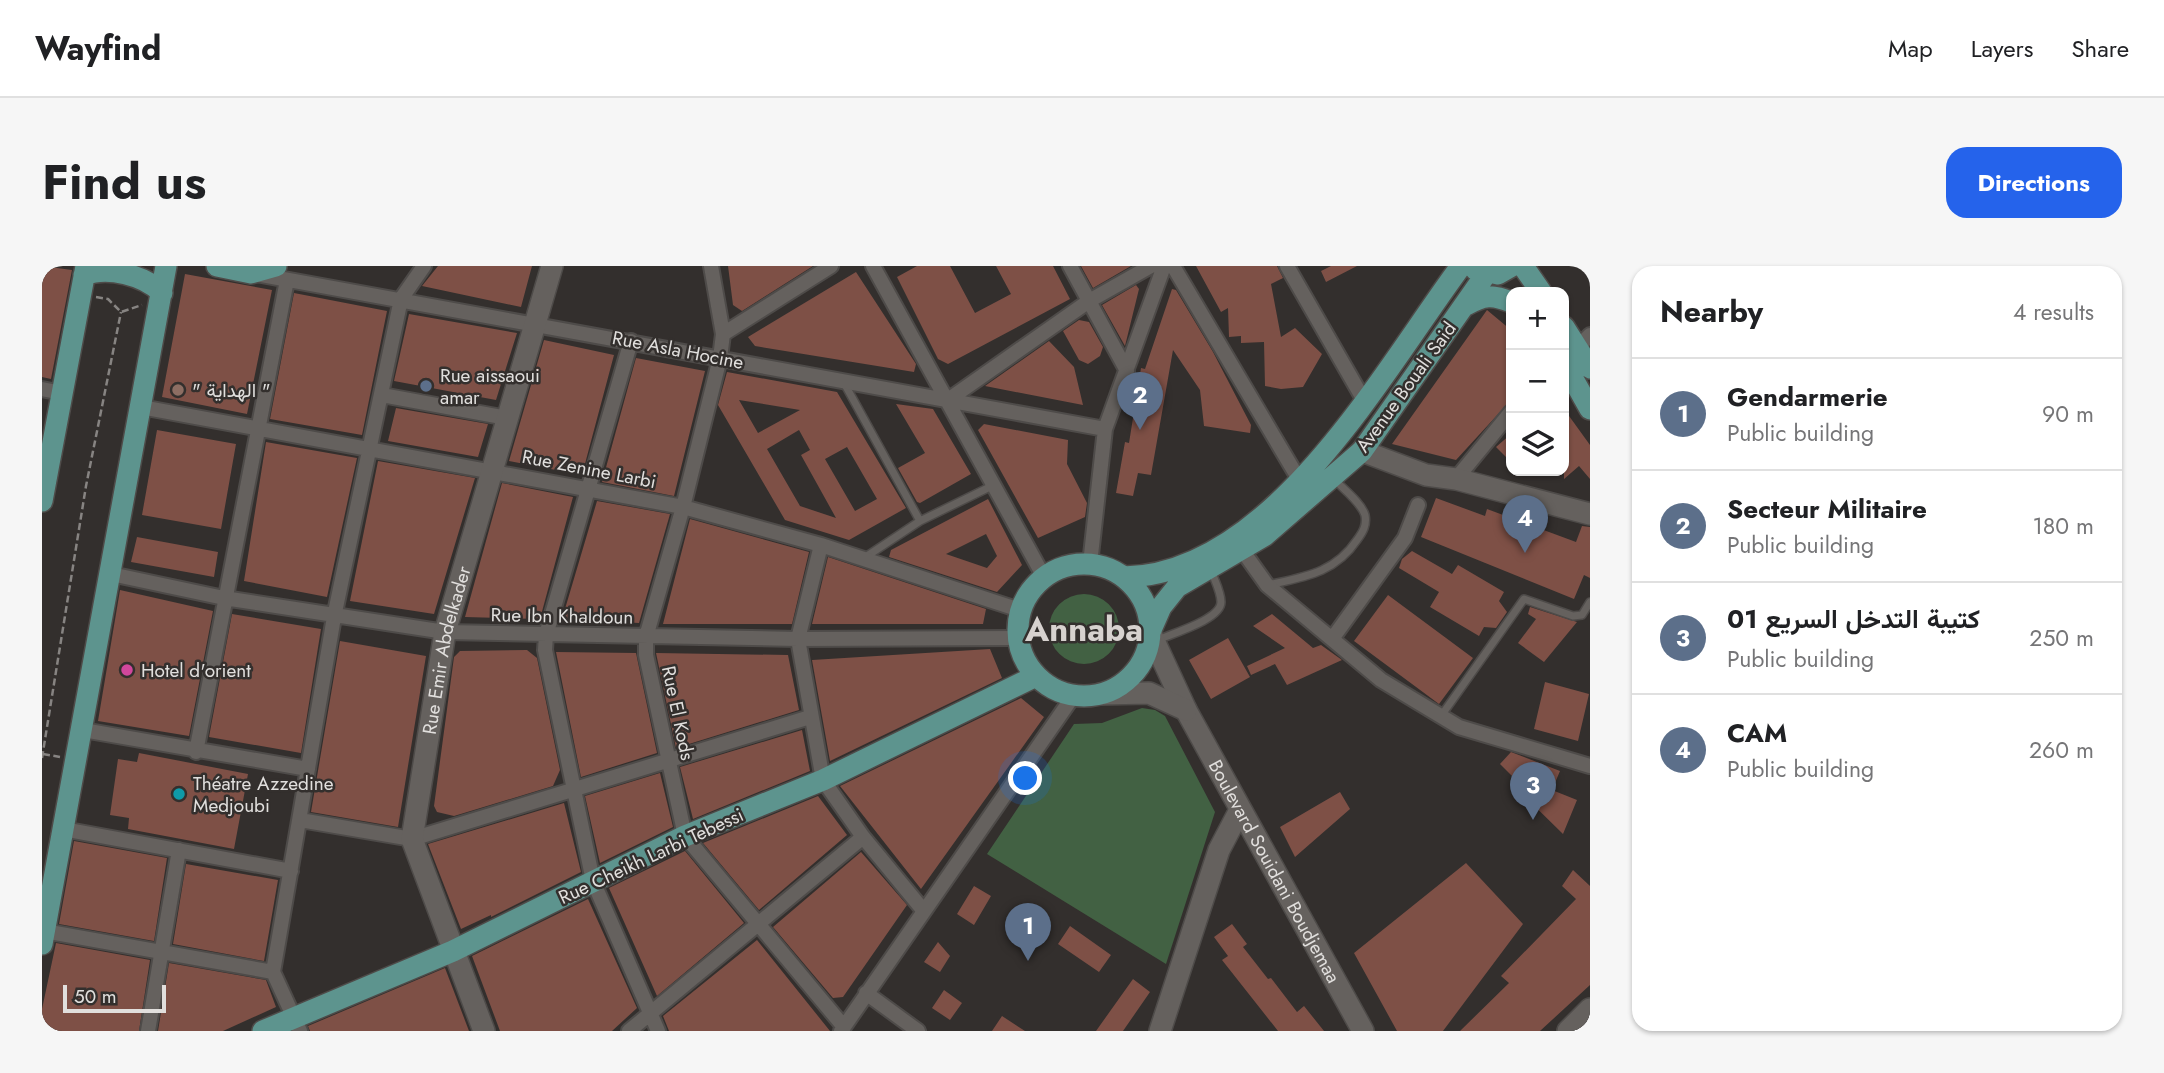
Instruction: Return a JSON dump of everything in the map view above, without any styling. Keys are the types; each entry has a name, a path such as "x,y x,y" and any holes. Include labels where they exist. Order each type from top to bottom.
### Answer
{"main road":[{"path":"43,938 166,266"},
{"name":"Rue Asla Hocine","path":"217,266 251,273 281,273"},
{"name":"Rue Emir Abdelkader","path":"484,1031 412,839 445,632 552,266"},
{"name":"Avenue Bouali Said","path":"1152,636 1160,607 1177,587 1242,550 1284,520 1316,482 1461,266"},
{"path":"1523,266 1538,287"},
{"path":"43,492 52,391 83,278 105,269 142,276 160,301"},
{"path":"1492,270 1507,287"},
{"name":"Avenue Bouali Said","path":"1124,577 1156,574 1210,551 1362,451 1492,270"},
{"path":"1464,306 1483,296 1492,295 1506,300"},
{"path":"1577,349 1590,368"},
{"path":"1577,349 1590,409"},
{"name":"Avenue Bouali Said","path":"1366,408 1407,352"},
{"path":"1362,451 1426,475 1456,479 1590,514"},
{"path":"1101,694 1120,685 1136,671 1146,652 1152,636 1143,601 1124,577 1108,568 1090,564 1066,566 1044,577 1029,591 1020,610 1018,638 1021,652 1036,676 1047,685 1073,695 1149,694 1186,710"},
{"name":"Boulevard Souidani Boudjemaa","path":"1152,636 1186,710 1363,1031"},
{"name":"Rue Cheikh Larbi Tebessi","path":"263,1031 297,1024 453,951 685,836 823,780 1036,676"},
{"path":"1160,1031 1219,850 1240,810"},
{"path":"1568,1031 1590,1009"}],"street":[{"path":"297,1024 274,972 308,769 334,617 401,299 424,266"},
{"name":"Rue El Kods","path":"711,266 723,334 720,358 683,507 646,637 646,655 685,836 843,1029"},
{"path":"723,334 831,266"},
{"path":"873,266 1044,577"},
{"path":"1070,266 1127,371"},
{"path":"948,400 1089,301 1151,266"},
{"path":"1090,564 1105,429 1164,266"},
{"path":"1173,266 1316,482"},
{"path":"1287,266 1366,408"},
{"path":"196,752 257,429 281,273"},
{"name":"Rue Asla Hocine","path":"281,273 401,299 1105,429"},
{"path":"631,341 546,635 545,650 593,881 658,1031"},
{"path":"382,395 508,418"},
{"name":"Rue Zenine Larbi","path":"141,407 683,507 821,545 1020,610"},
{"path":"1456,479 1510,413"},
{"path":"1332,639 1405,538 1418,505"},
{"path":"821,545 798,639 823,780 863,837 923,910"},
{"path":"1242,550 1267,585 1381,680 1459,727 1590,766"},
{"name":"Rue Ibn Khaldoun","path":"111,574 224,598 445,632 798,639 1018,638"},
{"path":"843,1029 1073,695"},
{"path":"300,820 412,839 810,717"},
{"path":"83,730 196,752 308,769"},
{"path":"63,829 291,871"},
{"path":"629,1031 863,837"},
{"path":"148,1031 179,850"},
{"path":"43,938 160,952 274,972"},
{"path":"866,993 918,1031"}],"lane":[{"path":"842,381 920,521"},
{"path":"1267,585 1329,569 1350,551 1364,531 1366,518 1363,510 1316,482"},
{"path":"863,558 920,521 994,484"},
{"path":"1152,636 1212,618 1220,609 1221,601 1211,569"},
{"path":"1441,716 1524,599 1573,616 1582,615 1590,602"}],"path":[{"path":"83,278 121,312"},
{"path":"121,312 160,301"},
{"path":"42,758 86,486 121,312"}],"green space":[{"path":"1084,594 1109,604 1119,629 1109,654 1084,664 1059,654 1049,629 1059,604"},
{"path":"1142,708 1155,710 1165,716 1215,812 1166,964 987,854 1074,724 1102,723"}],"building":[{"path":"42,266 72,270 51,379 42,377"},
{"path":"438,266 532,266 521,307 422,286"},
{"path":"728,266 813,266 742,311 733,305"},
{"path":"917,266 950,266 975,313 1011,294 996,266 1053,266 1070,299 948,364 938,359 897,277"},
{"path":"1081,266 1131,266 1093,288"},
{"path":"1196,266 1277,266 1283,278 1271,284 1281,337 1295,328 1322,354 1303,387 1281,389 1265,386 1264,342 1241,343 1241,336 1229,337 1228,308 1221,312"},
{"path":"1331,266 1357,266 1326,282 1321,271"},
{"path":"856,272 916,364 914,372 755,346 748,337"},
{"path":"185,274 272,290 247,414 162,397"},
{"path":"1136,285 1139,289 1125,346 1102,305"},
{"path":"1172,289 1176,290 1213,352 1251,425 1250,433 1204,426 1200,390 1173,350 1151,475 1138,473 1133,496 1116,493 1125,442 1129,443 1141,368 1145,369"},
{"path":"294,293 387,311 362,435 270,419"},
{"path":"1487,310 1506,326 1506,405 1456,460 1392,444"},
{"path":"409,314 517,333 496,400 394,381"},
{"path":"1079,320 1089,322 1103,347 1100,356 1088,364 1079,360 1063,331"},
{"path":"544,340 614,355 582,475 509,461"},
{"path":"1049,341 1074,367 1083,405 985,386"},
{"path":"636,358 705,371 674,496 602,482"},
{"path":"727,372 837,392 906,508 849,540 785,520 718,405","holes":["739,400 800,410 758,433","799,430 810,450 801,455 836,518 800,506 767,449","847,447 877,499 855,511 825,459"]},
{"path":"896,404 933,409 971,474 920,503 917,502 898,468 925,453"},
{"path":"396,408 488,424 478,457 388,441"},
{"path":"1569,416 1590,445 1590,479 1579,466 1569,475"},
{"path":"984,424 1068,440 1067,464 1087,503 1085,517 1038,538 978,430"},
{"path":"157,430 236,444 221,529 142,515"},
{"path":"1506,438 1506,457 1496,447"},
{"path":"266,442 357,458 327,597 244,581"},
{"path":"378,461 475,478 434,614 350,601"},
{"path":"502,483 573,497 540,619 465,617"},
{"path":"1436,498 1485,516 1487,509 1576,542 1582,526 1590,527 1590,578 1584,575 1574,599 1421,537"},
{"path":"988,499 1022,565 997,592 889,557 891,550","holes":["986,534 997,556 987,568 946,554"]},
{"path":"597,501 670,514 639,623 562,619"},
{"path":"690,519 809,552 792,624 663,624"},
{"path":"137,537 218,552 214,577 131,562"},
{"path":"1412,551 1452,574 1458,565 1504,592 1499,601 1507,612 1496,628 1484,627 1479,636 1430,607 1439,592 1399,568 1402,559"},
{"path":"828,557 986,609 983,624 812,624"},
{"path":"120,590 213,611 189,736 98,721"},
{"path":"1388,595 1473,658 1439,704 1354,641"},
{"path":"1530,607 1577,622 1544,662 1518,643 1536,619 1528,614"},
{"path":"232,614 321,629 301,753 209,737"},
{"path":"1272,614 1313,648 1321,645 1342,660 1287,685 1275,664 1251,675 1247,666 1285,648 1253,626"},
{"path":"1228,638 1250,677 1211,699 1189,660"},
{"path":"340,641 426,656 398,827 311,812"},
{"path":"990,649 1002,678 830,761 812,660"},
{"path":"527,650 537,658 560,770 553,786 454,816 437,812 434,806 454,657 460,651"},
{"path":"556,652 636,653 657,753 581,777"},
{"path":"656,653 788,655 799,710 676,748"},
{"path":"1545,682 1589,694 1578,741 1534,729"},
{"path":"1021,698 1044,717 921,889 840,786"},
{"path":"802,730 810,771 693,819 680,767"},
{"path":"1511,752 1560,771 1552,790 1577,800 1563,834 1515,787 1518,782 1500,764"},
{"name":"Théatre Azzedine Medjoubi","path":"139,753 248,774 234,849 128,829 129,818 110,815 118,759 137,762"},
{"path":"660,773 673,827 600,863 585,796"},
{"path":"1340,792 1350,809 1295,857 1280,827"},
{"path":"818,796 847,835 759,910 703,843"},
{"path":"564,803 581,872 461,929 428,844"},
{"path":"74,841 167,858 154,941 59,924"},
{"path":"685,851 744,923 657,996 609,888"},
{"path":"861,852 907,905 843,997 833,998 773,927"},
{"path":"1466,863 1523,924 1443,1031 1397,1031 1354,953"},
{"path":"186,864 278,880 264,961 173,944"},
{"path":"1573,870 1590,886 1590,985 1540,1031 1460,1031 1509,983 1501,976 1576,899 1562,886"},
{"path":"974,886 991,896 974,925 957,914"},
{"path":"588,899 637,1008 612,1031 500,1031 472,956"},
{"path":"1232,924 1247,944 1243,947 1268,979 1271,978 1297,1012 1304,1006 1324,1031 1278,1031 1222,960 1228,956 1214,937"},
{"path":"1070,926 1111,955 1099,972 1058,944"},
{"path":"757,940 830,1031 669,1031 663,1016"},
{"path":"938,942 950,956 940,972 924,962"},
{"path":"56,943 150,960 139,1031 42,1031 42,1009"},
{"path":"169,963 266,980 276,1007 223,1031 158,1031"},
{"path":"445,968 469,1031 310,1031 308,1026"},
{"path":"1133,979 1150,992 1123,1031 1096,1031"},
{"path":"944,990 962,1003 950,1020 932,1008"},
{"path":"1002,1016 1025,1031 992,1031"}],"place":[{"name":"Rue aissaoui amar","path":"426,386"},
{"name":"\" الهداية \"","path":"178,390"},
{"name":"Secteur Militaire","path":"1140,430"},
{"name":"CAM","path":"1525,553"},
{"name":"Hotel d'orient","path":"127,670"},
{"name":"Théatre Azzedine Medjoubi","path":"179,794"},
{"name":"كتيبة التدخل السريع 01","path":"1533,820"},
{"name":"Gendarmerie","path":"1028,961"}],"district":[{"name":"Annaba","path":"1084,629"}]}
